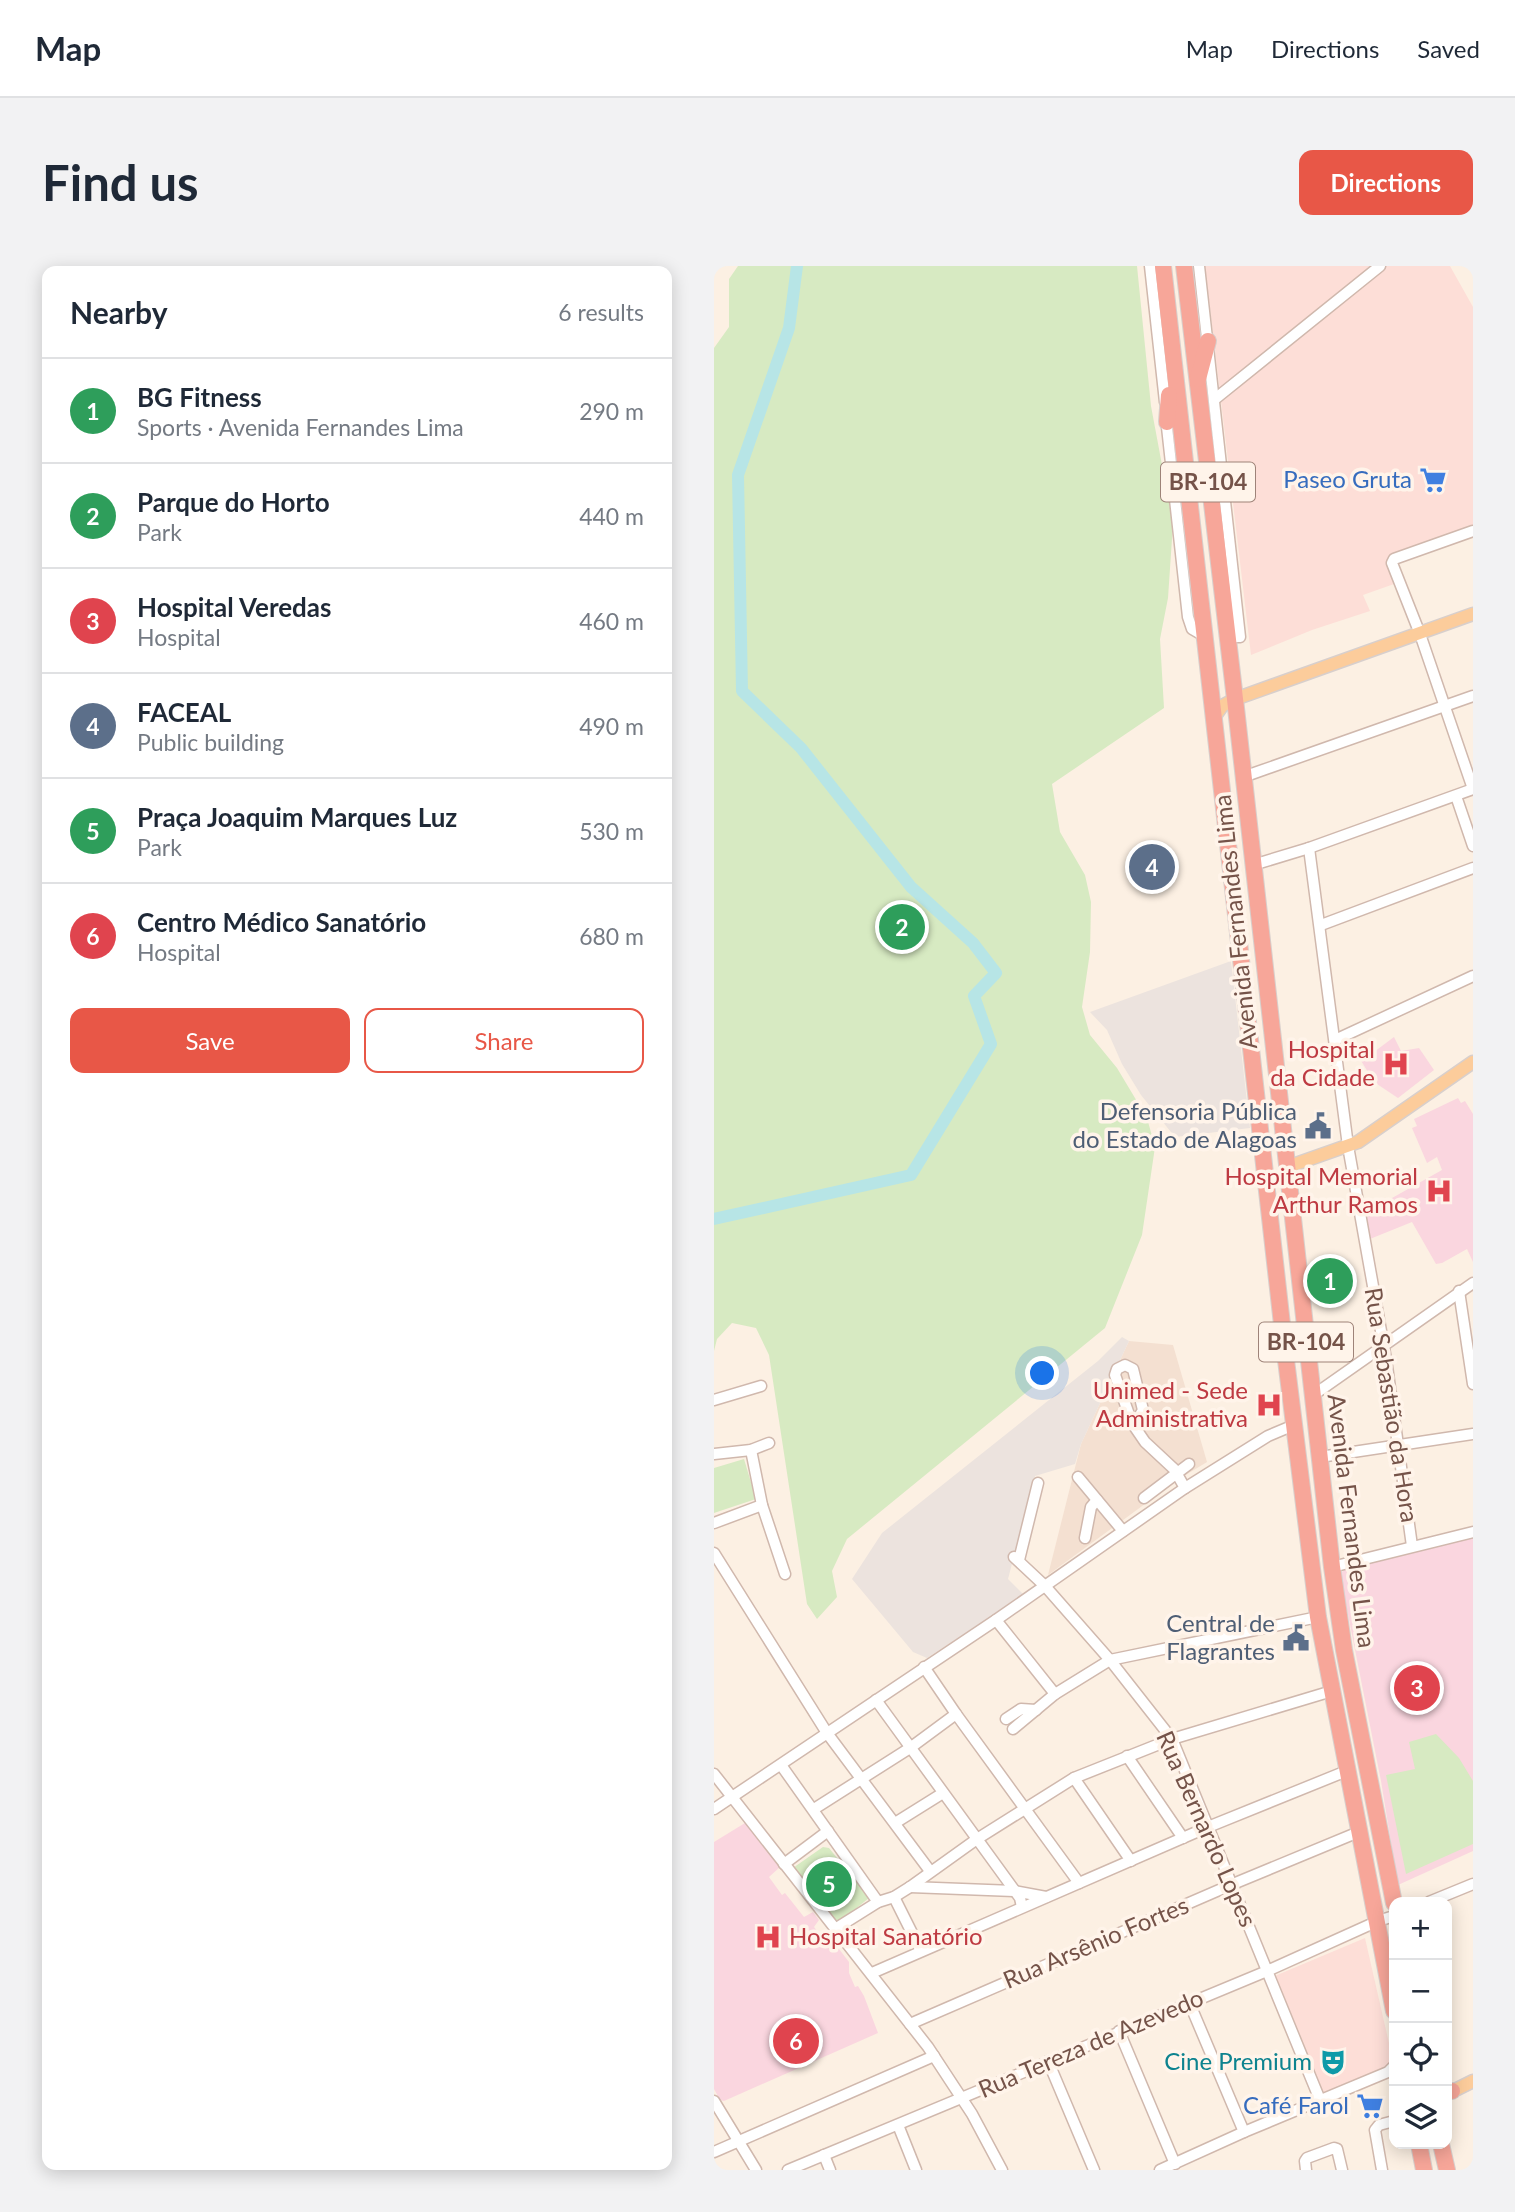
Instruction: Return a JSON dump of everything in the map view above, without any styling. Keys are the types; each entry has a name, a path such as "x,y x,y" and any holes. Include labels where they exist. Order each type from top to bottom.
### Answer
{"highway":[{"name":"Avenida Fernandes Lima","path":"1163,266 1172,365 1318,1617 1389,1983"},
{"name":"Avenida Fernandes Lima","path":"1184,266 1215,544 1233,637 1235,699 1243,778 1332,1567 1344,1650 1393,1897"},
{"path":"1196,384 1208,341"},
{"path":"1167,422 1172,365"},
{"path":"1215,544 1233,561"},
{"path":"1204,636 1233,637"},
{"path":"1420,2149 1424,2170"},
{"path":"1442,2149 1447,2170"}],"main road":[{"path":"1213,719 1222,706 1235,699 1473,614"},
{"path":"1287,1167 1358,1142 1473,1062"},
{"path":"1452,2091 1473,2081"}],"street":[{"name":"Avenida Fernandes Lima","path":"1150,266 1189,623 1195,632 1204,636"},
{"name":"Avenida Fernandes Lima","path":"1199,266 1233,561 1233,637"},
{"path":"1215,399 1380,266"},
{"path":"1253,865 1309,848 1473,789 1420,634 1392,563 1394,559 1473,531"},
{"path":"1243,778 1473,695"},
{"path":"1456,796 1473,846"},
{"name":"Rua Sebastião da Hora","path":"1309,848 1348,1146 1383,1345 1412,1546"},
{"path":"1321,925 1473,869"},
{"path":"1335,1040 1473,975"},
{"path":"1312,1396 1473,1283"},
{"path":"1459,1292 1473,1384"},
{"path":"1132,1423 1143,1410 1132,1369 1128,1365 1122,1365 1115,1374 1132,1423 1145,1442 1171,1466 1185,1488"},
{"path":"714,1401 761,1386"},
{"path":"714,1809 996,1620 1185,1488 1268,1436 1294,1425"},
{"path":"1320,1457 1473,1434"},
{"path":"714,1454 751,1450 769,1443"},
{"path":"751,1450 762,1505 785,1574"},
{"path":"1144,1498 1189,1464"},
{"path":"1078,1477 1123,1531"},
{"name":"Rua Bernardo Lopes","path":"1038,1483 1016,1558 1045,1586 1110,1660 1172,1740 1320,2100"},
{"path":"1085,1538 1091,1507 1097,1500"},
{"path":"714,1523 762,1505"},
{"path":"1332,1567 1473,1532"},
{"path":"714,1553 827,1733 930,1871"},
{"path":"1009,1724 1036,1710 1055,1694 1110,1660 1318,1617"},
{"path":"996,1620 1055,1694"},
{"path":"924,1667 1079,1883"},
{"path":"837,1932 878,1902 910,1887 977,1839 1074,1778 1172,1740 1332,1691"},
{"path":"876,1700 1021,1900 1022,1907"},
{"path":"814,1809 909,1748 956,1714"},
{"path":"1127,1756 1183,1838"},
{"path":"781,1765 878,1902"},
{"path":"872,1973 1208,1827 1349,1770"},
{"path":"714,1774 872,1973 934,2056 963,2099 1002,2170"},
{"path":"1074,1778 1131,1860"},
{"path":"895,1823 943,1793"},
{"path":"784,1864 828,1831"},
{"name":"Rua Arsênio Fortes","path":"910,2024 1233,1884 1361,1832"},
{"path":"1442,1897 1473,1885"},
{"path":"910,1887 1014,1891 1046,1896"},
{"path":"837,1932 883,1907 894,1896"},
{"path":"894,1896 921,1951"},
{"name":"Rua Tereza de Azevedo","path":"788,2170 963,2099 1389,1918"},
{"path":"1189,2002 1244,2132"},
{"path":"1119,2031 1175,2164"},
{"path":"714,2152 934,2056"},
{"path":"1048,2061 1094,2170"},
{"path":"1160,2170 1389,2071"},
{"path":"714,2102 756,2170"},
{"path":"1382,2170 1375,2130 1389,2122"},
{"path":"898,2125 916,2170"},
{"path":"1306,2166 1307,2158 1335,2148 1342,2170"},
{"path":"824,2155 830,2170"}],"shaded area":[{"path":"1205,266 1450,266 1473,307 1473,526 1404,552 1389,565 1394,584 1363,595 1370,611 1312,630 1251,655"},
{"path":"1231,961 1250,1128 1175,1137 1141,1095 1122,1064 1107,1030 1090,1012"},
{"name":"Hospital da Cidade","path":"1394,1037 1401,1051 1419,1048 1434,1070 1398,1098 1374,1082 1360,1059 1366,1058"},
{"name":"Hospital Memorial Arthur Ramos","path":"1458,1098 1461,1103 1465,1101 1473,1114 1473,1262 1467,1249 1436,1264 1412,1222 1365,1241 1367,1212 1442,1170 1437,1157 1427,1163 1412,1128 1417,1126 1414,1119"},
{"path":"1122,1337 1129,1341 1081,1444 1075,1464 1035,1476 1008,1579 1024,1595 927,1658 913,1652 852,1579 882,1533 1098,1361"},
{"path":"1129,1341 1173,1345 1207,1462 1179,1479 1048,1575 1081,1444"},
{"path":"1473,1538 1473,1851 1398,1885 1381,1781 1340,1574 1345,1569"},
{"name":"Hospital Sanatório","path":"745,1823 780,1867 769,1877 782,1895 785,1893 804,1917 813,1912 819,1920 814,1927 832,1950 839,1949 849,1962 849,1973 855,1987 858,1986 864,1996 878,2033 724,2101 720,2100 714,2089 714,1842"},
{"path":"1365,1938 1389,2043 1389,2067 1326,2094 1319,2092 1270,1978"}],"green space":[{"path":"738,266 1137,266 1151,406 1173,524 1168,598 1160,639 1164,708 1052,784 1060,832 1085,875 1091,902 1090,952 1082,1007 1090,1035 1117,1068 1147,1118 1155,1147 1142,1235 1105,1328 847,1539 832,1571 837,1597 817,1619 807,1604 769,1355 756,1328 732,1323 717,1339 714,1351 714,348 729,327 729,279"},
{"path":"744,1459 756,1499 714,1513 714,1468"},
{"path":"1436,1734 1459,1758 1473,1781 1473,1844 1406,1874 1386,1775 1415,1769 1409,1742"},
{"path":"823,1847 829,1848 869,1898 834,1926 790,1870"}],"waterway":[{"path":"714,1219 911,1175 991,1044 974,996 996,973 973,943 911,887 801,748 742,691 738,475 789,328 797,266"}],"place":[{"name":"Paseo Gruta","path":"1433,480"},
{"name":"FACEAL","path":"1152,867"},
{"name":"Parque do Horto","path":"902,927"},
{"name":"Hospital da Cidade","path":"1396,1064"},
{"name":"Defensoria Pública do Estado de Alagoas","path":"1318,1126"},
{"name":"Hospital Memorial Arthur Ramos","path":"1439,1191"},
{"name":"BG Fitness","path":"1330,1281"},
{"name":"Unimed - Sede Administrativa","path":"1269,1405"},
{"name":"Central de Flagrantes","path":"1296,1638"},
{"name":"Hospital Veredas","path":"1417,1688"},
{"name":"Praça Joaquim Marques Luz","path":"829,1884"},
{"name":"Hospital Sanatório","path":"768,1937"},
{"name":"Centro Médico Sanatório","path":"796,2041"},
{"name":"Cine Premium","path":"1333,2062"},
{"name":"Café Farol","path":"1370,2106"}]}
